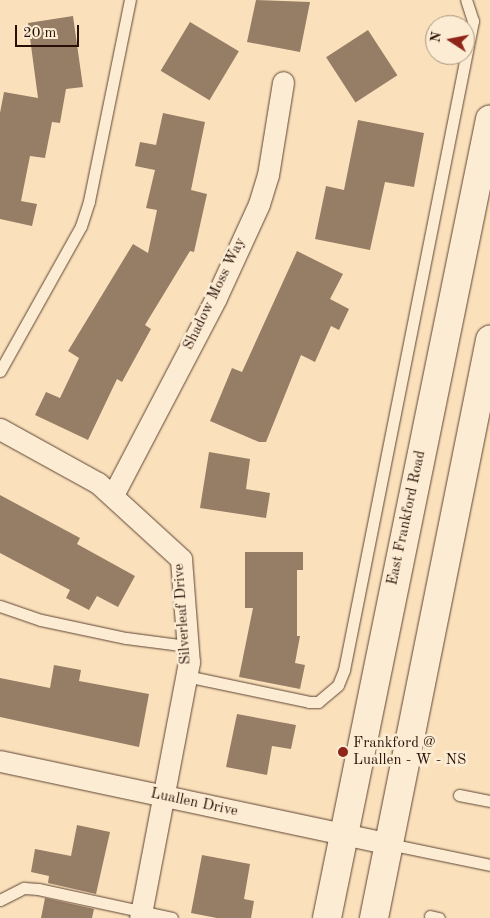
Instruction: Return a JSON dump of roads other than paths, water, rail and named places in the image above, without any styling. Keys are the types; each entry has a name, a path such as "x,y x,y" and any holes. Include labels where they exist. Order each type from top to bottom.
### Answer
{"main road":[{"name":"East Frankford Road","path":"326,918 490,119"},
{"path":"374,918 490,340"}],"street":[{"name":"Shadow Moss Way","path":"113,495 216,298 259,204 268,175 283,82"},
{"name":"Silverleaf Drive","path":"0,429 98,483 181,559 188,646 186,676 165,797 141,914"},
{"name":"Luallen Drive","path":"0,761 388,844"}],"lane":[{"path":"0,371 82,226 90,201 130,0"},
{"path":"186,676 309,702 318,702 338,685 344,670 473,21 466,0"},
{"path":"0,606 41,620 188,646"},
{"path":"460,795 490,801"},
{"path":"388,844 490,865"},
{"path":"0,900 24,888 38,889 141,914 172,918"}],"place":[{"name":"Frankford @ Luallen - W - NS","path":"343,752"}]}
